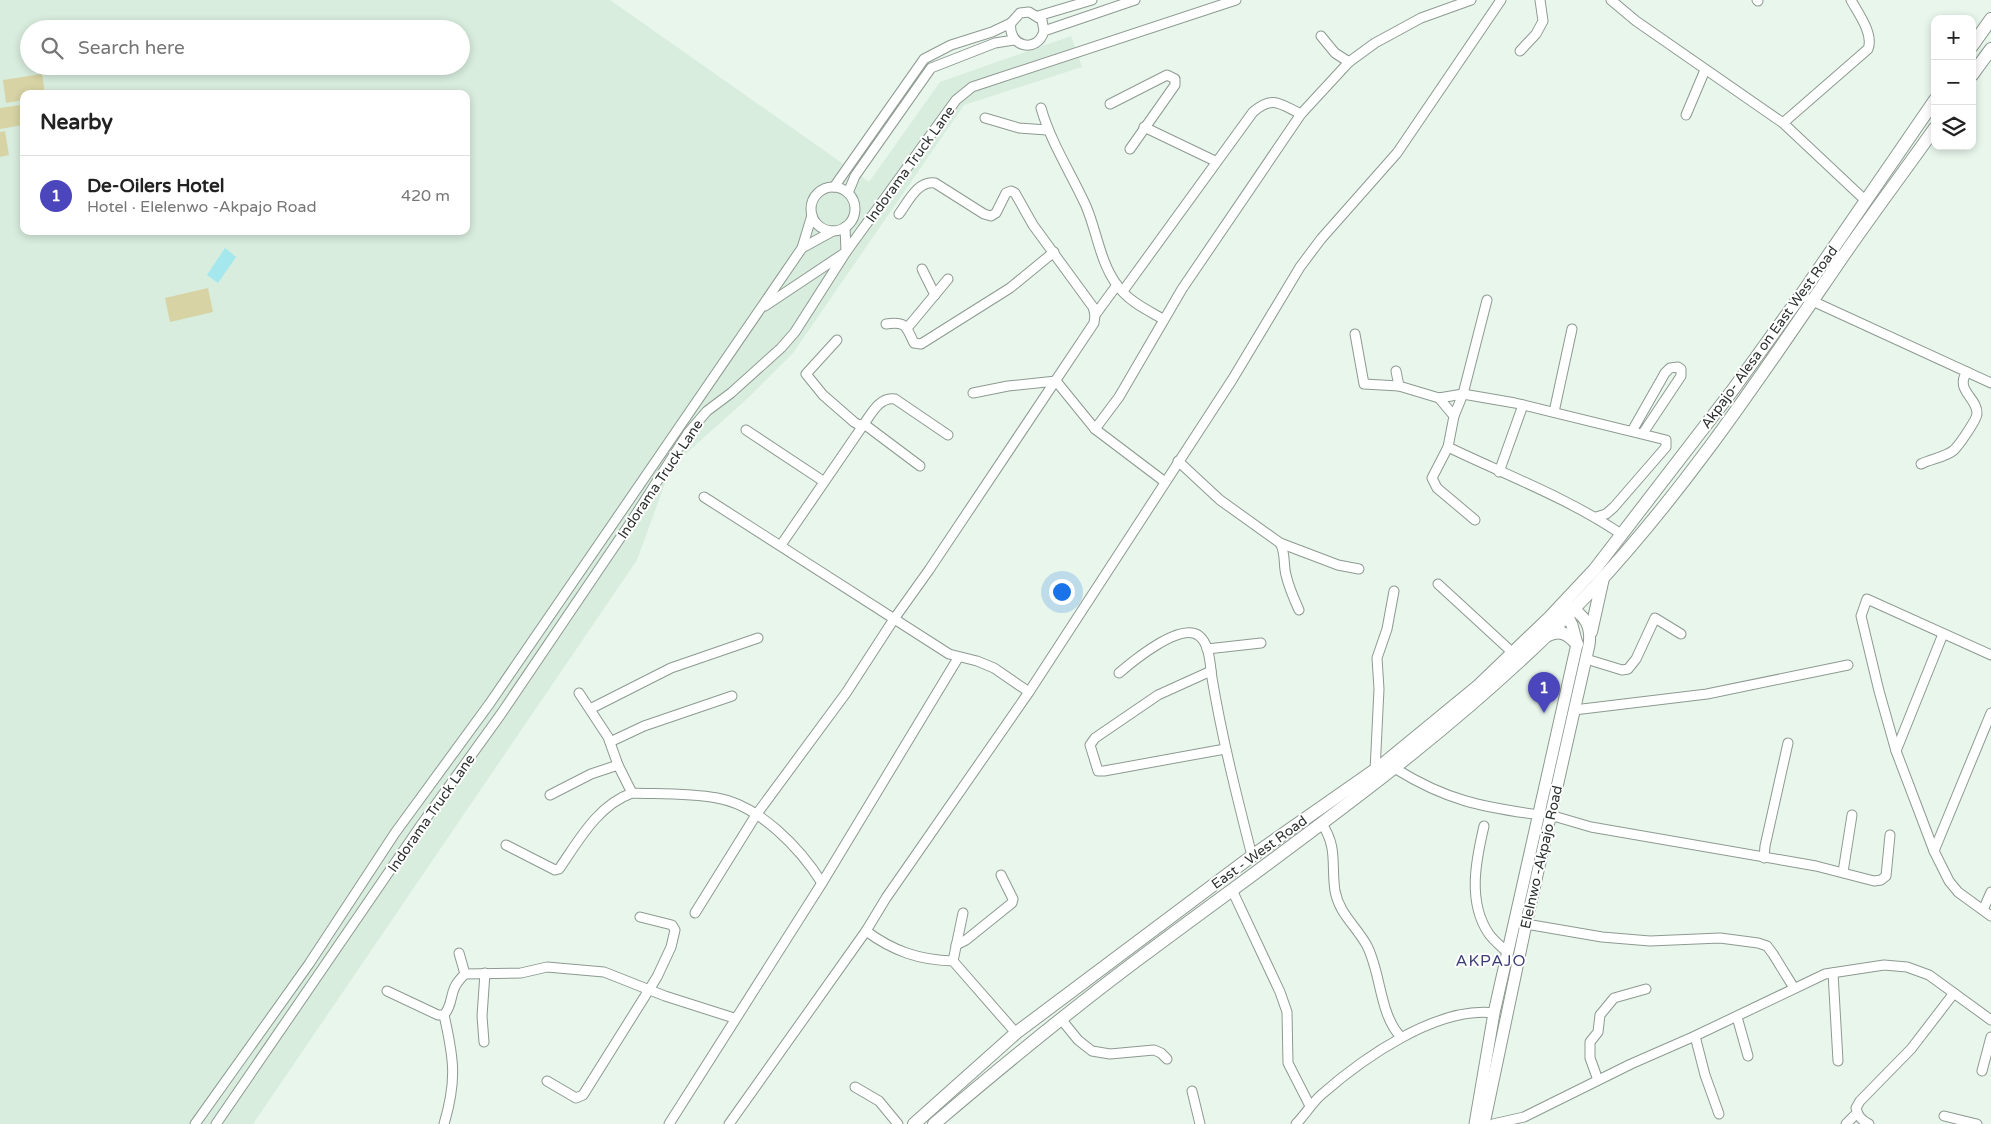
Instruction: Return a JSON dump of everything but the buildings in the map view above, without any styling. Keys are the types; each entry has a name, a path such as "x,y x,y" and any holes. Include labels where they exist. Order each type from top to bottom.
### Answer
{"main road":[{"path":"1976,40 1991,19"},
{"path":"1976,70 1991,49"},
{"name":"Akpajo- Alesa on East West Road","path":"1599,572 1691,472 1745,400 1866,201 1932,105"},
{"name":"Akpajo- Alesa on East West Road","path":"1599,572 1621,534 1807,298 1931,133"},
{"path":"1591,632 1599,572"},
{"name":"East - West Road","path":"934,1124 1061,1019 1396,768 1483,695 1542,638 1599,572"},
{"path":"1566,608 1583,617 1591,632"},
{"path":"1475,1124 1494,1013 1545,815 1577,644 1566,608"},
{"name":"East - West Road","path":"914,1124 1016,1033 1252,856 1375,771 1477,687 1513,653 1566,608"},
{"path":"1542,638 1558,632 1565,633 1577,644"},
{"name":"Elelnwo -Akpajo Road","path":"1484,1124 1526,924 1545,815 1574,710 1591,632"}],"street":[{"path":"1038,16 1044,25 1044,31 1040,40 1032,45 1022,45 1014,40 1011,35 1011,23 1016,15 1025,12 1038,16 1092,0"},
{"path":"1044,31 1135,0"},
{"name":"Indorama Truck Lane","path":"216,1124 414,836 507,706 688,433 706,411 731,393 791,337 846,252 956,100 972,87 1236,0"},
{"path":"1095,429 1119,397 1163,319 1300,114 1350,62 1375,44 1421,18 1471,0"},
{"path":"729,1124 866,931 886,898 1029,692 1232,380 1300,267 1321,239 1397,153 1501,0"},
{"path":"1520,51 1536,34 1543,21 1540,0"},
{"path":"1611,0 1636,21 1704,70 1783,123 1866,201"},
{"path":"1783,123 1868,49 1871,42 1869,36 1851,0"},
{"path":"834,187 924,59 951,45 1011,23"},
{"path":"1322,36 1335,53 1350,62"},
{"path":"848,193 855,176 931,68 996,43 1014,40"},
{"path":"1686,115 1704,70"},
{"path":"1110,104 1167,75 1172,77 1175,85 1130,149"},
{"path":"695,913 756,815 846,693 894,619 1088,334 1095,315 1120,288 1253,112 1263,104 1275,102 1300,114"},
{"path":"1041,108 1047,130 1078,190 1107,268 1120,288 1135,303 1163,319"},
{"path":"985,118 1019,128 1047,130"},
{"path":"1144,127 1216,161"},
{"path":"899,214 918,189 930,182 936,182 984,214 991,216 996,213 1006,192 1012,191 1015,193 1033,225 1084,292 1095,315"},
{"path":"195,1124 309,964 395,833 490,702 802,248 812,215 811,204 817,194 823,189 834,187 848,193 852,198 855,211 850,223 802,248"},
{"path":"812,215 820,227 833,231"},
{"path":"759,310 846,252 845,227"},
{"path":"886,324 903,324 908,328 914,343 921,344 1010,288 1054,252"},
{"path":"922,268 935,295"},
{"path":"908,328 948,279"},
{"path":"1807,298 1991,383"},
{"path":"1475,520 1433,482 1434,474 1448,447 1454,416 1463,394 1487,300"},
{"path":"1554,412 1572,329"},
{"path":"1355,334 1364,384 1400,386 1439,398 1463,394 1523,405 1663,438 1667,442 1666,447 1614,507 1606,514 1596,517"},
{"path":"837,340 806,374 840,411 859,425 864,424 920,466"},
{"path":"1632,430 1665,373 1670,368 1678,367 1681,369 1681,376 1643,433"},
{"path":"1396,371 1400,386"},
{"path":"1921,464 1952,451 1974,420 1976,411 1962,384 1962,378 1967,372"},
{"path":"1056,381 1095,429 1165,482"},
{"path":"973,393 1008,386 1056,381"},
{"path":"780,545 864,424 877,407 890,398 948,434"},
{"path":"1439,398 1454,416"},
{"path":"1499,472 1523,405"},
{"path":"746,430 823,481"},
{"path":"1448,447 1596,517 1621,534"},
{"path":"661,451 670,462"},
{"path":"1178,461 1220,500 1280,543 1338,565 1359,569"},
{"path":"704,497 958,658 977,661 994,668 1029,692"},
{"path":"1280,543 1284,554 1285,573 1299,610"},
{"path":"1438,584 1513,653"},
{"path":"1375,771 1379,689 1377,658 1387,629 1394,591"},
{"path":"1991,655 1867,599 1861,616 1896,751 1934,851 1949,881 1958,892 1991,916"},
{"path":"1586,659 1622,670 1628,669 1636,659 1655,618 1681,634"},
{"path":"1119,673 1143,653 1180,634 1191,633 1199,636 1207,649 1225,749 1252,856"},
{"path":"1896,751 1943,634"},
{"path":"590,709 671,668 758,638"},
{"path":"1207,649 1261,643"},
{"path":"669,1124 734,1018 822,882 958,658"},
{"path":"1574,710 1707,694 1848,665"},
{"path":"1211,671 1158,695 1095,738 1090,745 1095,767 1098,771 1225,749"},
{"path":"579,693 610,742 618,766 632,793"},
{"path":"610,742 644,726 732,696"},
{"path":"1934,851 1991,713"},
{"path":"1764,858 1788,743"},
{"path":"550,795 591,774 618,766"},
{"path":"1396,768 1423,786 1468,803 1545,815 1591,828 1843,872 1867,880 1881,880 1886,876 1890,835"},
{"path":"506,845 547,867 559,869 583,832 602,812 622,796 632,793 718,798 756,815 790,841 807,859 822,882"},
{"path":"1843,872 1852,815"},
{"path":"1322,824 1333,845 1335,891 1340,908 1367,945 1390,1019 1401,1037"},
{"path":"1484,826 1475,865 1477,903 1482,922 1490,935 1508,953"},
{"path":"956,944 966,940 1012,903 1013,899 1002,875"},
{"path":"1232,890 1280,992 1287,1012 1288,1063 1310,1106"},
{"path":"1983,910 1991,892"},
{"path":"953,961 963,913"},
{"path":"547,1081 576,1098 583,1095 648,990 670,947 675,930 672,925 640,917"},
{"path":"1526,924 1602,937 1650,941 1720,938 1758,943 1766,946 1773,954 1794,988"},
{"path":"866,931 885,945 905,954 936,961 953,961 1016,1033"},
{"path":"459,953 464,974"},
{"path":"1493,1124 1524,1117 1598,1080 1737,1017 1794,988 1833,972 1884,965 1906,967 1929,975 1991,1020"},
{"path":"444,1014 449,1008 453,987 464,974 521,973 547,967 582,968 604,972 648,990 734,1018"},
{"path":"1833,972 1838,1061"},
{"path":"484,1042 482,1016 485,974"},
{"path":"1598,1080 1590,1058 1590,1042 1598,1032 1600,1015 1614,998 1646,989"},
{"path":"387,991 432,1014 444,1014"},
{"path":"1868,1124 1861,1120 1857,1113 1856,1108 1860,1101 1910,1049 1954,993"},
{"path":"1299,1123 1310,1106 1322,1094 1401,1037 1460,1014 1477,1011 1494,1013"},
{"path":"444,1014 451,1047 454,1082 444,1124"},
{"path":"1737,1017 1748,1056"},
{"path":"1061,1019 1078,1040 1092,1050 1110,1054 1154,1050 1161,1053 1167,1059"},
{"path":"1695,1036 1705,1075 1719,1114"},
{"path":"1982,1070 1991,1037"},
{"path":"855,1087 879,1101 898,1124"},
{"path":"1192,1091 1200,1124"},
{"path":"1846,1124 1857,1113"},
{"path":"1944,1116 1977,1124"}],"shaded area":[{"path":"0,0 610,0 869,182 940,82 1071,36 1082,67 964,105 793,353 749,397 671,467 637,560 253,1124 0,1124"},
{"path":"42,75 44,90 20,90 20,101 6,103 3,80"},
{"path":"20,105 20,126 0,129 0,108"},
{"path":"5,131 9,155 0,157 0,132"},
{"path":"208,288 213,312 170,322 165,298"}],"water":[{"path":"225,248 236,257 218,283 207,275"}],"place":[{"name":"De-Oilers Hotel","path":"1544,713"}],"district":[{"name":"AKPAJO","path":"1491,960"}]}
